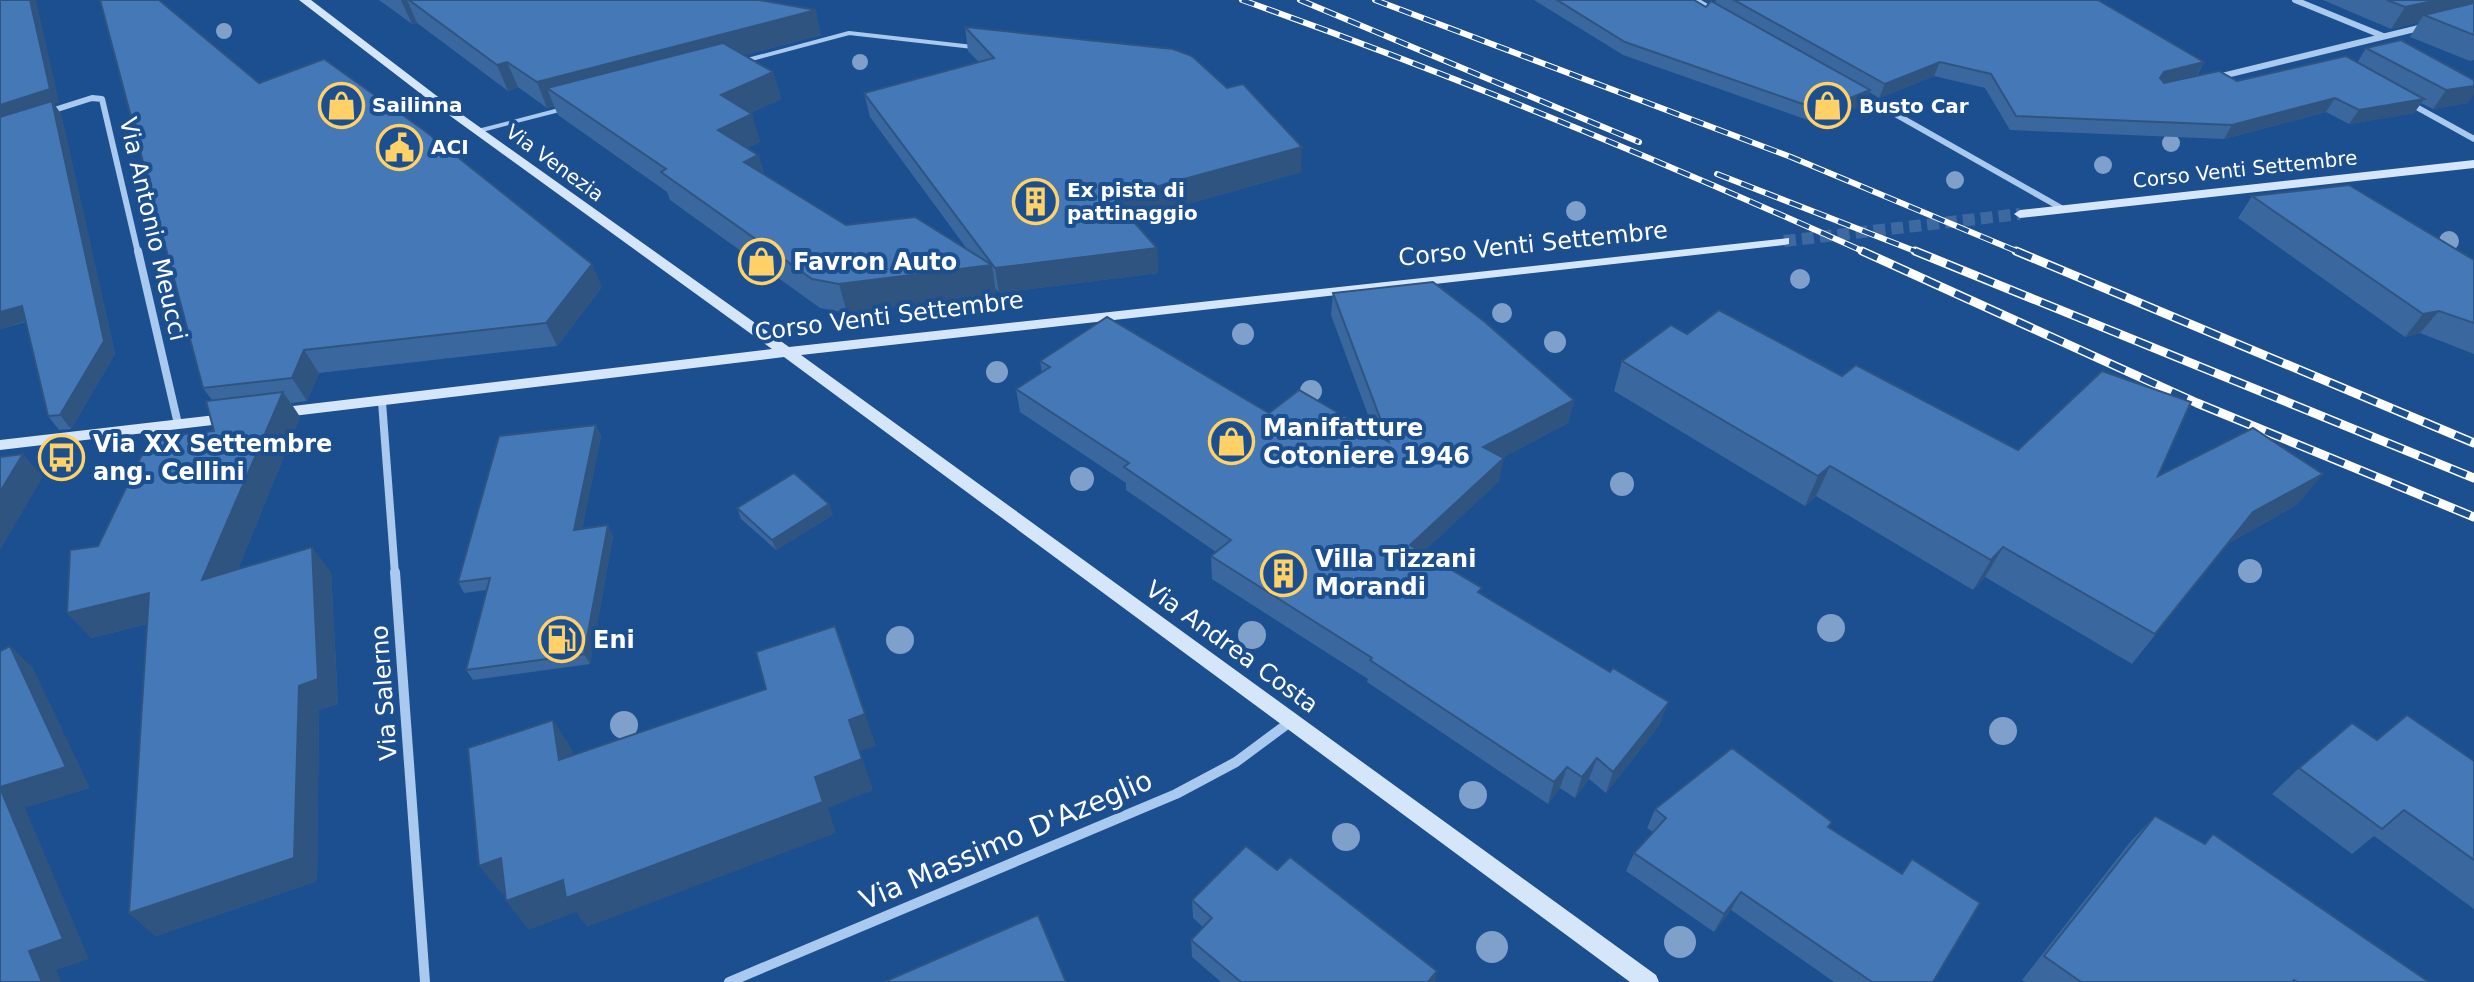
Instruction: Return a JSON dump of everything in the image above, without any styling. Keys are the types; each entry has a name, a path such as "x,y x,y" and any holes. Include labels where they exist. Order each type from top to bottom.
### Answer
{"street":[{"name":"Via Venezia","path":"304,0 478,131 787,352"},
{"path":"1695,0 1722,15"},
{"path":"2295,0 2385,37"},
{"path":"2202,81 2430,25"},
{"path":"2319,54 2331,60"},
{"path":"1845,85 2063,209"},
{"name":"Via Antonio Meucci","path":"39,115 92,98 102,99 178,424"},
{"path":"2406,102 2474,139"},
{"name":"Corso Venti Settembre","path":"2020,214 2315,185 2474,164"},
{"name":"Corso Venti Settembre","path":"0,445 787,352 1784,241"},
{"name":"Via Andrea Costa","path":"787,352 1648,982"},
{"name":"Via Salerno","path":"382,402 425,982"},
{"name":"Via Massimo D'Azeglio","path":"729,982 1187,789 1244,757 1290,722"}],"lane":[{"path":"729,65 849,33 988,48"},
{"path":"478,131 565,108"}],"building":[{"path":"0,0 30,0 50,89 0,105"},
{"path":"100,0 159,0 259,83 324,59 425,131 592,264 546,323 304,350 292,378 203,388"},
{"path":"409,0 759,0 816,10 537,82 507,62 497,65"},
{"path":"1557,0 1694,0 1706,7 1711,1 1870,90 1820,110 1625,42"},
{"path":"1734,0 2098,0 2204,62 2164,72 2160,78 2164,83 2219,71 2237,81 2346,56 2424,99 2359,110 2335,98 2232,125 2016,116 1991,74 1940,62 1885,84"},
{"path":"2387,0 2438,0 2405,7"},
{"path":"2474,3 2474,35 2424,15"},
{"path":"965,27 1173,49 1192,56 1227,88 1243,84 1302,147 1151,188 1154,192 1117,203 1157,248 995,268 864,93 994,58"},
{"path":"2401,40 2474,80 2474,86 2446,90 2366,48"},
{"path":"723,43 773,72 721,95 752,114 718,130 758,155 744,162 846,225 915,217 992,265 839,284 812,279 661,172 666,169 547,88"},
{"path":"52,101 104,341 60,415 48,416 22,306 0,312 0,117"},
{"path":"2349,185 2474,260 2474,323 2439,311 2423,314 2252,196"},
{"path":"1433,282 1485,322 1574,400 1483,447 1504,458 1410,545 1482,588 1478,592 1610,672 1613,668 1669,702 1613,772 1597,758 1582,777 1567,767 1554,782 1370,660 1372,658 1211,556 1231,540 1124,467 1129,463 1016,389 1050,367 1040,361 1107,317 1269,413 1299,390 1389,442 1333,293"},
{"path":"1719,310 1842,376 1856,365 2018,450 2102,371 2191,402 2158,476 2253,428 2323,474 2253,512 2155,634 2003,547 1991,560 1830,466 1818,476 1622,361 1671,325 1687,334"},
{"path":"283,392 202,580 312,547 318,679 299,686 294,858 129,913 149,593 67,613 70,550 98,546 150,438 214,431 206,401"},
{"path":"596,425 574,530 608,525 584,654 466,670 490,578 458,582 499,436"},
{"path":"23,454 0,492 0,457"},
{"path":"794,473 829,504 772,540 737,508"},
{"path":"835,626 865,714 849,720 862,759 815,777 823,802 566,898 563,880 506,901 501,858 479,866 468,748 553,720 559,760 766,689 756,652"},
{"path":"10,646 66,767 0,787 0,651"},
{"path":"2407,715 2474,761 2474,860 2404,810 2382,829 2299,768 2352,723 2377,740"},
{"path":"1732,748 1832,822 1828,827 1902,874 1912,859 1980,903 1933,982 1872,982 1741,892 1724,914 1634,853 1666,818 1655,809"},
{"path":"0,788 63,939 29,951 42,982 0,982"},
{"path":"2155,816 2205,844 2213,834 2429,982 2081,982 2044,956"},
{"path":"1246,846 1277,870 1290,857 1437,971 1428,982 1241,982 1191,940 1212,918 1192,900"},
{"path":"1038,915 1066,982 884,982"}],"tunnel":[{"path":"1784,241 2020,214"}],"railway":[{"path":"1242,0 1557,120 1867,253"},
{"path":"1300,0 1639,142"},
{"path":"1375,0 1791,157 2021,253"},
{"path":"1717,174 1918,252"},
{"path":"1862,251 2197,403 2474,517"},
{"path":"2016,251 2474,443"},
{"path":"1918,252 2474,478"}],"place":[{"name":"Sailinna","path":"341,105"},
{"name":"Busto Car","path":"1828,106"},
{"name":"ACI","path":"400,147"},
{"name":"Ex pista di pattinaggio","path":"1036,202"},
{"name":"Favron Auto","path":"762,262"},
{"name":"Manifatture Cotoniere 1946","path":"1232,442"},
{"name":"Via XX Settembre ang. Cellini","path":"62,458"},
{"name":"Villa Tizzani Morandi","path":"1284,573"},
{"name":"Eni","path":"562,640"}]}
